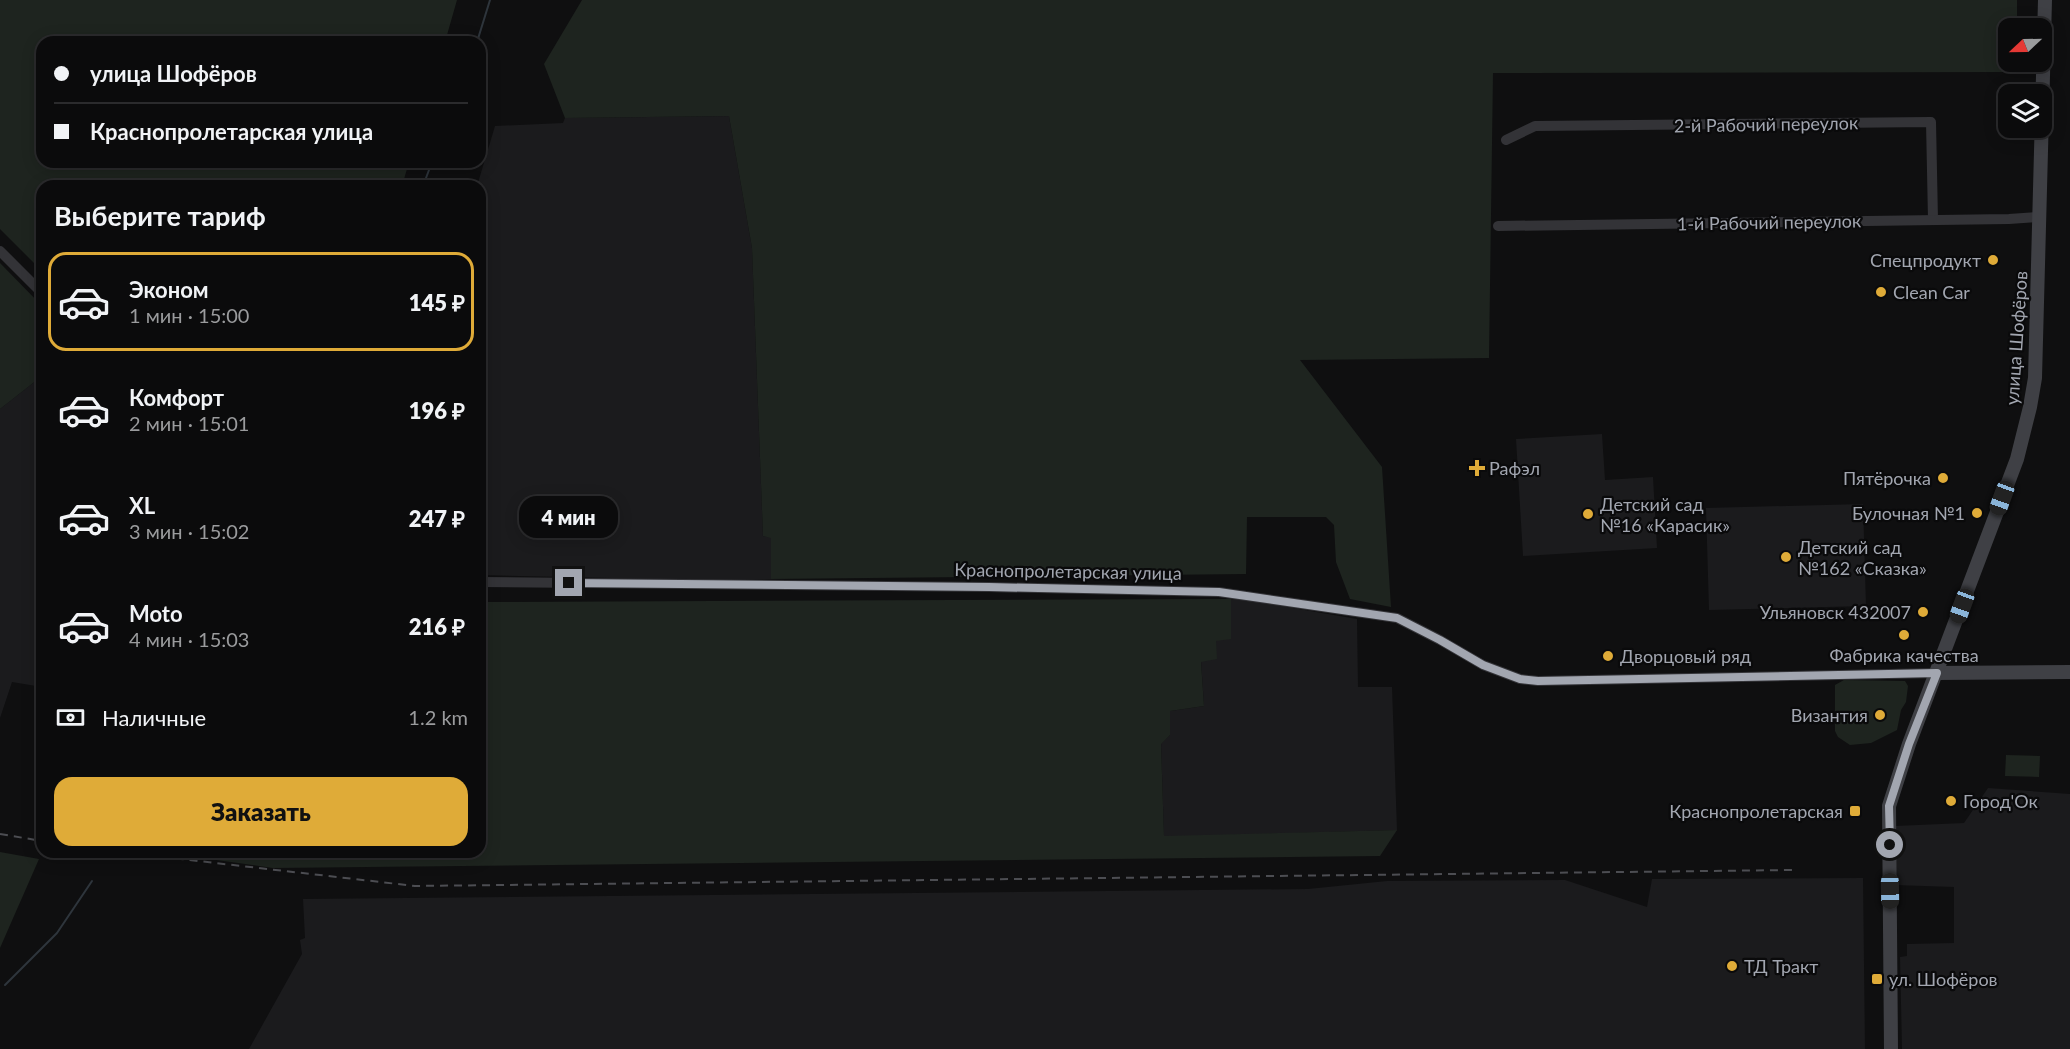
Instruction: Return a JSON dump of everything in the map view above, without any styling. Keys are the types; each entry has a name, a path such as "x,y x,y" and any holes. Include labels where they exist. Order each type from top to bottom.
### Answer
{"main road":[{"name":"улица Шофёров","path":"1891,1049 1889,806 1909,744 2017,459 2027,424 2035,378 2045,0"},
{"name":"Краснопролетарская улица","path":"1937,673 2070,672"}],"street":[{"name":"2-й Рабочий переулок","path":"1506,140 1535,126 1931,122 1933,220"},
{"name":"1-й Рабочий переулок","path":"1498,226 2039,217"},
{"path":"0,251 36,286"},
{"name":"Краснопролетарская улица","path":"486,582 1060,588 1219,592 1397,618 1483,665 1520,679 1538,681 1937,673"}],"shaded area":[{"path":"0,0 457,0 447,36 36,36 36,168 407,168 404,180 36,180 36,265 0,229"},
{"path":"582,0 2017,0 2017,18 1998,18 1998,72 2017,72 1493,73 1489,358 1300,360 1382,467 1391,607 1350,599 1336,562 1334,525 1326,517 1247,517 1246,574 771,579 771,538 763,536 752,248 729,116 565,118 544,64"},
{"path":"729,116 752,248 763,536 771,537 771,579 702,580 486,575 486,180 479,180 482,168 486,168 486,156 495,126 563,123 565,118"},
{"path":"0,263 36,300 36,381 0,409"},
{"path":"36,381 36,686 12,682 0,718 0,409"},
{"name":"Детский сад №16 «Карасик»","path":"1602,434 1605,480 1653,477 1657,548 1523,556 1516,439"},
{"name":"Детский сад №162 «Сказка»","path":"1863,504 1866,606 1709,610 1706,508"},
{"path":"1231,599 1357,619 1358,687 1392,687 1397,830 1164,837 1161,743 1170,735 1170,711 1204,706 1201,661 1216,640 1231,638"},
{"path":"1231,599 1231,639 1216,641 1217,659 1201,662 1204,706 1170,711 1170,735 1161,744 1164,836 1397,830 1380,856 273,868 202,858 486,858 486,602"},
{"path":"1844,680 1905,681 1908,686 1906,702 1901,710 1897,730 1871,743 1850,745 1838,737 1835,731 1835,685"},
{"path":"2006,755 2040,756 2039,777 2005,776"},
{"path":"1988,788 2070,794 2070,1049 1902,1049 1900,957 1907,956 1907,944 1954,943 1954,887 1894,885 1895,826 1964,823"},
{"path":"0,852 39,859 0,948"},
{"path":"1863,878 1865,1049 249,1049 302,954 300,940 305,938 303,899 1308,889 1387,881 1565,880 1647,907 1652,879"}],"waterway":[{"path":"479,36 490,0"},
{"path":"425,180 430,168"},
{"path":"5,985 57,933 92,881"}],"railway":[{"path":"0,834 36,840"},
{"path":"172,858 415,886 1792,870"}],"place":[{"name":"Спецпродукт","path":"1993,260"},
{"name":"Clean Car","path":"1881,292"},
{"name":"Рафэл","path":"1477,468"},
{"name":"Пятёрочка","path":"1943,478"},
{"name":"Булочная №1","path":"1977,513"},
{"name":"Детский сад №16 «Карасик»","path":"1588,514"},
{"name":"Детский сад №162 «Сказка»","path":"1786,557"},
{"name":"Ульяновск 432007","path":"1923,612"},
{"name":"Фабрика качества","path":"1904,635"},
{"name":"Дворцовый ряд","path":"1608,656"},
{"name":"Византия","path":"1880,715"},
{"name":"Город'Ок","path":"1951,801"},
{"name":"Краснопролетарская","path":"1855,811"},
{"name":"ТД Тракт","path":"1732,966"},
{"name":"ул. Шофёров","path":"1877,979"}],"route":[{"path":"569,583 989,587 1219,592 1397,618 1483,665 1520,679 1538,681 1937,673 1909,744 1889,806 1890,845"}]}
